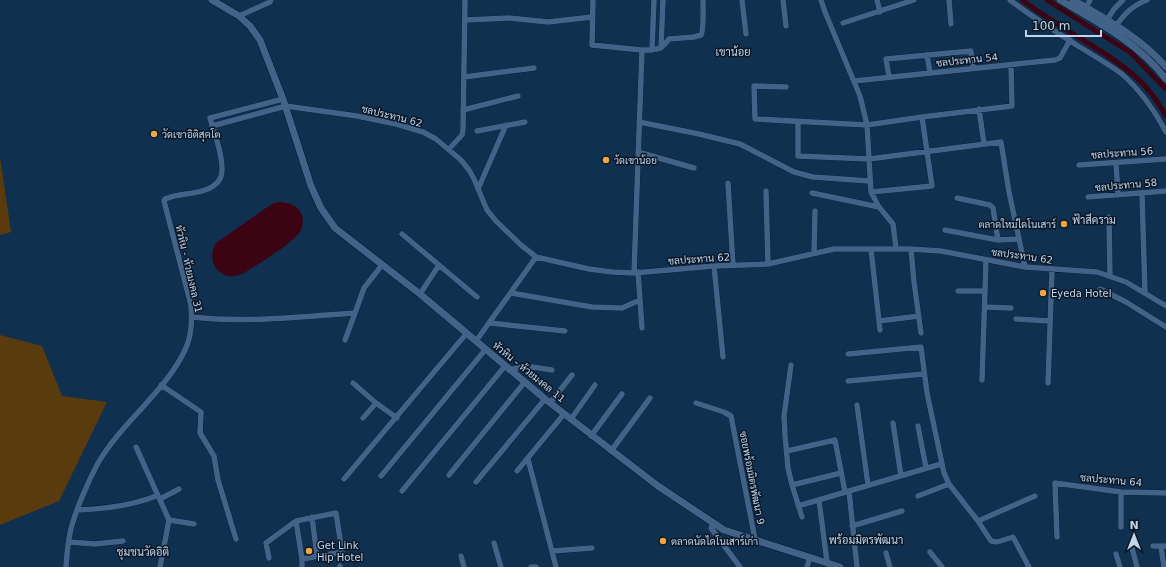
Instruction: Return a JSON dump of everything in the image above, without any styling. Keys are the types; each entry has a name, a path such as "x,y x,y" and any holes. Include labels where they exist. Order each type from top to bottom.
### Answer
{"street":[{"name":"หัวหิน - ห้วยมงคล 11","path":"212,0 239,16 250,26 260,40 285,103 304,167 321,208 335,228 420,294 524,383 658,486 714,523 733,533 840,567"},
{"path":"239,16 270,2 271,0"},
{"path":"449,149 462,135 465,0"},
{"path":"593,0 592,45 642,50 657,50 661,48 669,39 694,38 701,35 703,30 703,0"},
{"path":"652,50 654,0"},
{"path":"661,48 663,0"},
{"path":"742,0 746,34"},
{"path":"783,0 786,26"},
{"path":"821,0 865,112 870,192 879,207 894,224 896,248"},
{"path":"877,0 880,12"},
{"path":"843,23 914,0"},
{"path":"949,0 951,24"},
{"path":"1010,0 1027,13 1122,75 1146,100 1159,118 1166,132"},
{"path":"1060,0 1122,37 1143,54 1166,79"},
{"path":"1073,0 1107,20 1148,48 1166,68"},
{"path":"1086,8 1090,0"},
{"path":"1107,20 1114,9 1123,0"},
{"path":"1116,26 1125,13 1136,4 1147,0"},
{"path":"465,20 508,18 548,22 592,17"},
{"name":"ชลประทาน 54","path":"854,81 1058,60 1070,40"},
{"path":"642,50 638,152 636,273 642,328"},
{"path":"889,77 886,59 927,55 971,51 973,69"},
{"path":"927,55 930,73"},
{"path":"786,87 754,86 755,119 867,125 922,116 1012,106 1011,65"},
{"path":"464,77 534,68"},
{"path":"463,110 518,96"},
{"name":"หัวหิน - ห้วยมงคล 31","path":"66,567 71,525 98,463 111,444 171,373 185,350 190,334 192,317 187,290 164,201 165,198 205,190 215,185 219,180 221,175 221,158 210,118 285,103"},
{"name":"ชลประทาน 62","path":"285,103 396,124 423,132 436,139 461,160 469,170 487,210 496,221 536,257 589,269 636,273 714,266 768,264 784,262 834,249 896,248 941,251 1025,267 1052,270 1084,270 1110,276 1126,282 1166,306"},
{"path":"979,109 984,144"},
{"path":"870,192 932,186 922,116"},
{"path":"477,131 525,122"},
{"path":"639,122 740,144 794,172 813,177 869,180"},
{"path":"798,122 798,156 869,159 1001,142 1018,239 1025,267"},
{"path":"478,189 506,125"},
{"path":"638,152 694,168"},
{"name":"ชลประทาน 56","path":"1079,165 1166,159"},
{"path":"1116,162 1118,194"},
{"path":"728,182 733,265"},
{"path":"766,191 768,264"},
{"name":"ชลประทาน 58","path":"1088,197 1166,191"},
{"path":"812,192 879,207"},
{"path":"1142,193 1145,293"},
{"path":"957,198 990,205 993,208 998,240"},
{"path":"814,253 815,211"},
{"path":"1109,217 1110,276"},
{"path":"945,230 998,240 1018,239"},
{"path":"402,234 477,297"},
{"path":"871,249 880,330"},
{"path":"911,249 921,333"},
{"path":"476,341 536,257"},
{"path":"982,380 986,260"},
{"path":"345,340 364,288 382,265"},
{"path":"420,294 439,265"},
{"path":"714,266 723,357"},
{"path":"1048,383 1052,270"},
{"path":"1100,289 1126,302 1166,327"},
{"path":"958,290 985,291"},
{"path":"511,293 592,307 622,308 640,300"},
{"path":"985,307 1011,308"},
{"path":"192,317 217,320 271,319 355,313"},
{"path":"879,321 919,316"},
{"path":"1016,319 1050,320"},
{"path":"490,323 565,331"},
{"path":"344,479 397,418 466,334"},
{"path":"848,354 921,347 924,374 941,464 949,484 978,521 991,541 997,542 1013,537 1029,567"},
{"path":"381,476 485,350"},
{"path":"791,365 784,416 786,450 792,486 802,517"},
{"path":"402,491 507,368 526,366 552,370"},
{"path":"848,382 924,374"},
{"path":"476,482 547,401 572,375"},
{"path":"353,383 376,403 397,418"},
{"path":"449,475 524,383"},
{"path":"161,385 201,412 200,432 214,456 218,480 236,539"},
{"path":"571,419 595,385"},
{"path":"591,436 622,394"},
{"path":"611,451 650,398"},
{"path":"363,418 376,403"},
{"name":"ซอยพร้อมมิตรพัฒนา 9","path":"696,403 729,414 732,419 754,540"},
{"path":"857,406 868,485"},
{"path":"517,471 564,414"},
{"path":"893,423 901,476"},
{"path":"918,426 926,468"},
{"path":"786,450 835,440 841,473 847,492 857,567"},
{"path":"136,447 169,520 160,567"},
{"path":"528,459 556,567"},
{"path":"798,506 941,464"},
{"path":"792,486 841,473"},
{"path":"918,496 949,484"},
{"name":"ชลประทาน 64","path":"1057,537 1055,484 1122,492 1166,493"},
{"path":"77,510 96,509 142,502 179,490"},
{"path":"1121,527 1122,492"},
{"path":"978,521 1035,496"},
{"path":"819,500 828,562"},
{"path":"852,526 902,510"},
{"path":"269,558 266,543 296,521 336,513 342,552 317,556 302,563 296,521"},
{"path":"312,518 317,556"},
{"path":"169,520 194,524"},
{"path":"714,523 711,528 740,567"},
{"path":"69,542 95,544 122,541"},
{"path":"494,543 501,567"},
{"path":"1131,544 1137,567"},
{"path":"1153,546 1164,547 1164,567"},
{"path":"552,551 592,548"},
{"path":"930,552 942,567"},
{"path":"886,553 890,567"},
{"path":"1116,554 1120,567"},
{"path":"461,556 464,567"},
{"path":"807,567 810,557"},
{"path":"531,567 536,567"}],"shaded area":[{"path":"0,157 11,232 0,235"},
{"path":"280,202 292,205 301,213 303,218 302,225 300,232 296,237 274,254 244,273 231,276 219,272 212,258 212,253 216,243 266,208 274,203"},
{"path":"0,335 42,346 62,396 107,402 59,501 0,525"}],"waterway":[{"path":"1022,0 1124,67 1148,89 1166,116"},
{"path":"1047,0 1131,53 1166,89"}],"place":[{"name":"วัดเขาอิติสุคโต","path":"154,134"},
{"name":"ว้ดเขาน้อย","path":"606,160"},
{"name":"ตลาดใหม่ไดโนเสาร์","path":"1064,224"},
{"name":"Eyeda Hotel","path":"1043,293"},
{"name":"ตลาดนัดไดโนเสาร์เก่า","path":"663,541"},
{"name":"Get Link Hip Hotel","path":"309,551"}],"district":[{"name":"เขาน้อย","path":"733,52"},
{"name":"ฟ้าสีคราม","path":"1094,220"},
{"name":"พร้อมมิตรพัฒนา","path":"866,540"},
{"name":"ชุมชนวัดอิติ","path":"143,552"}]}
